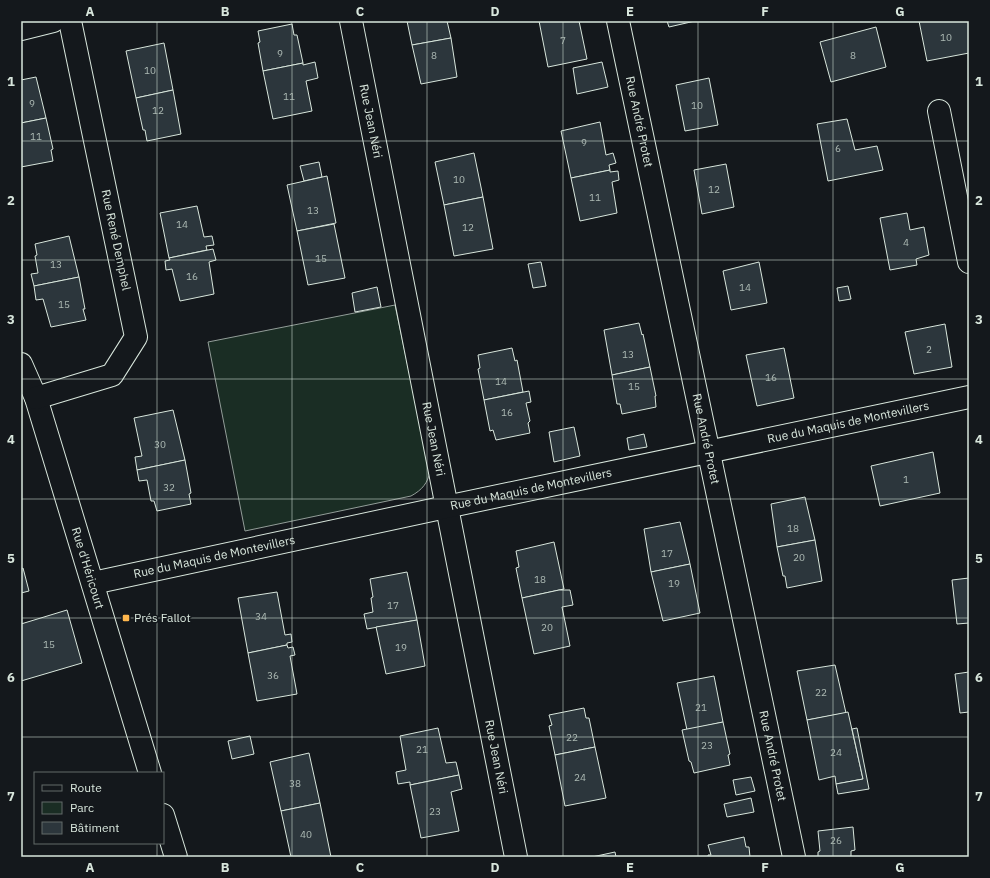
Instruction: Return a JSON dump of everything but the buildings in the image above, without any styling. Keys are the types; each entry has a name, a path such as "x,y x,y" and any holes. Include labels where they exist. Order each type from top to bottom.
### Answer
{"street":[{"path":"21,29 53,21"},
{"name":"Rue René Demphel","path":"36,398 112,375 136,336 70,21"},
{"name":"Rue Jean Néri","path":"352,21 446,507 516,857"},
{"name":"Rue André Protet","path":"618,21 794,857"},
{"path":"938,111 969,262"},
{"name":"Rue d'Héricourt","path":"21,364 36,398 150,772"},
{"name":"Rue du Maquis de Montevillers","path":"93,583 969,397"},
{"path":"164,818 176,857"}],"green space":[{"path":"395,305 430,471 426,483 421,489 411,496 245,531 208,342"}],"place":[{"name":"Prés Fallot","path":"126,618"}]}
